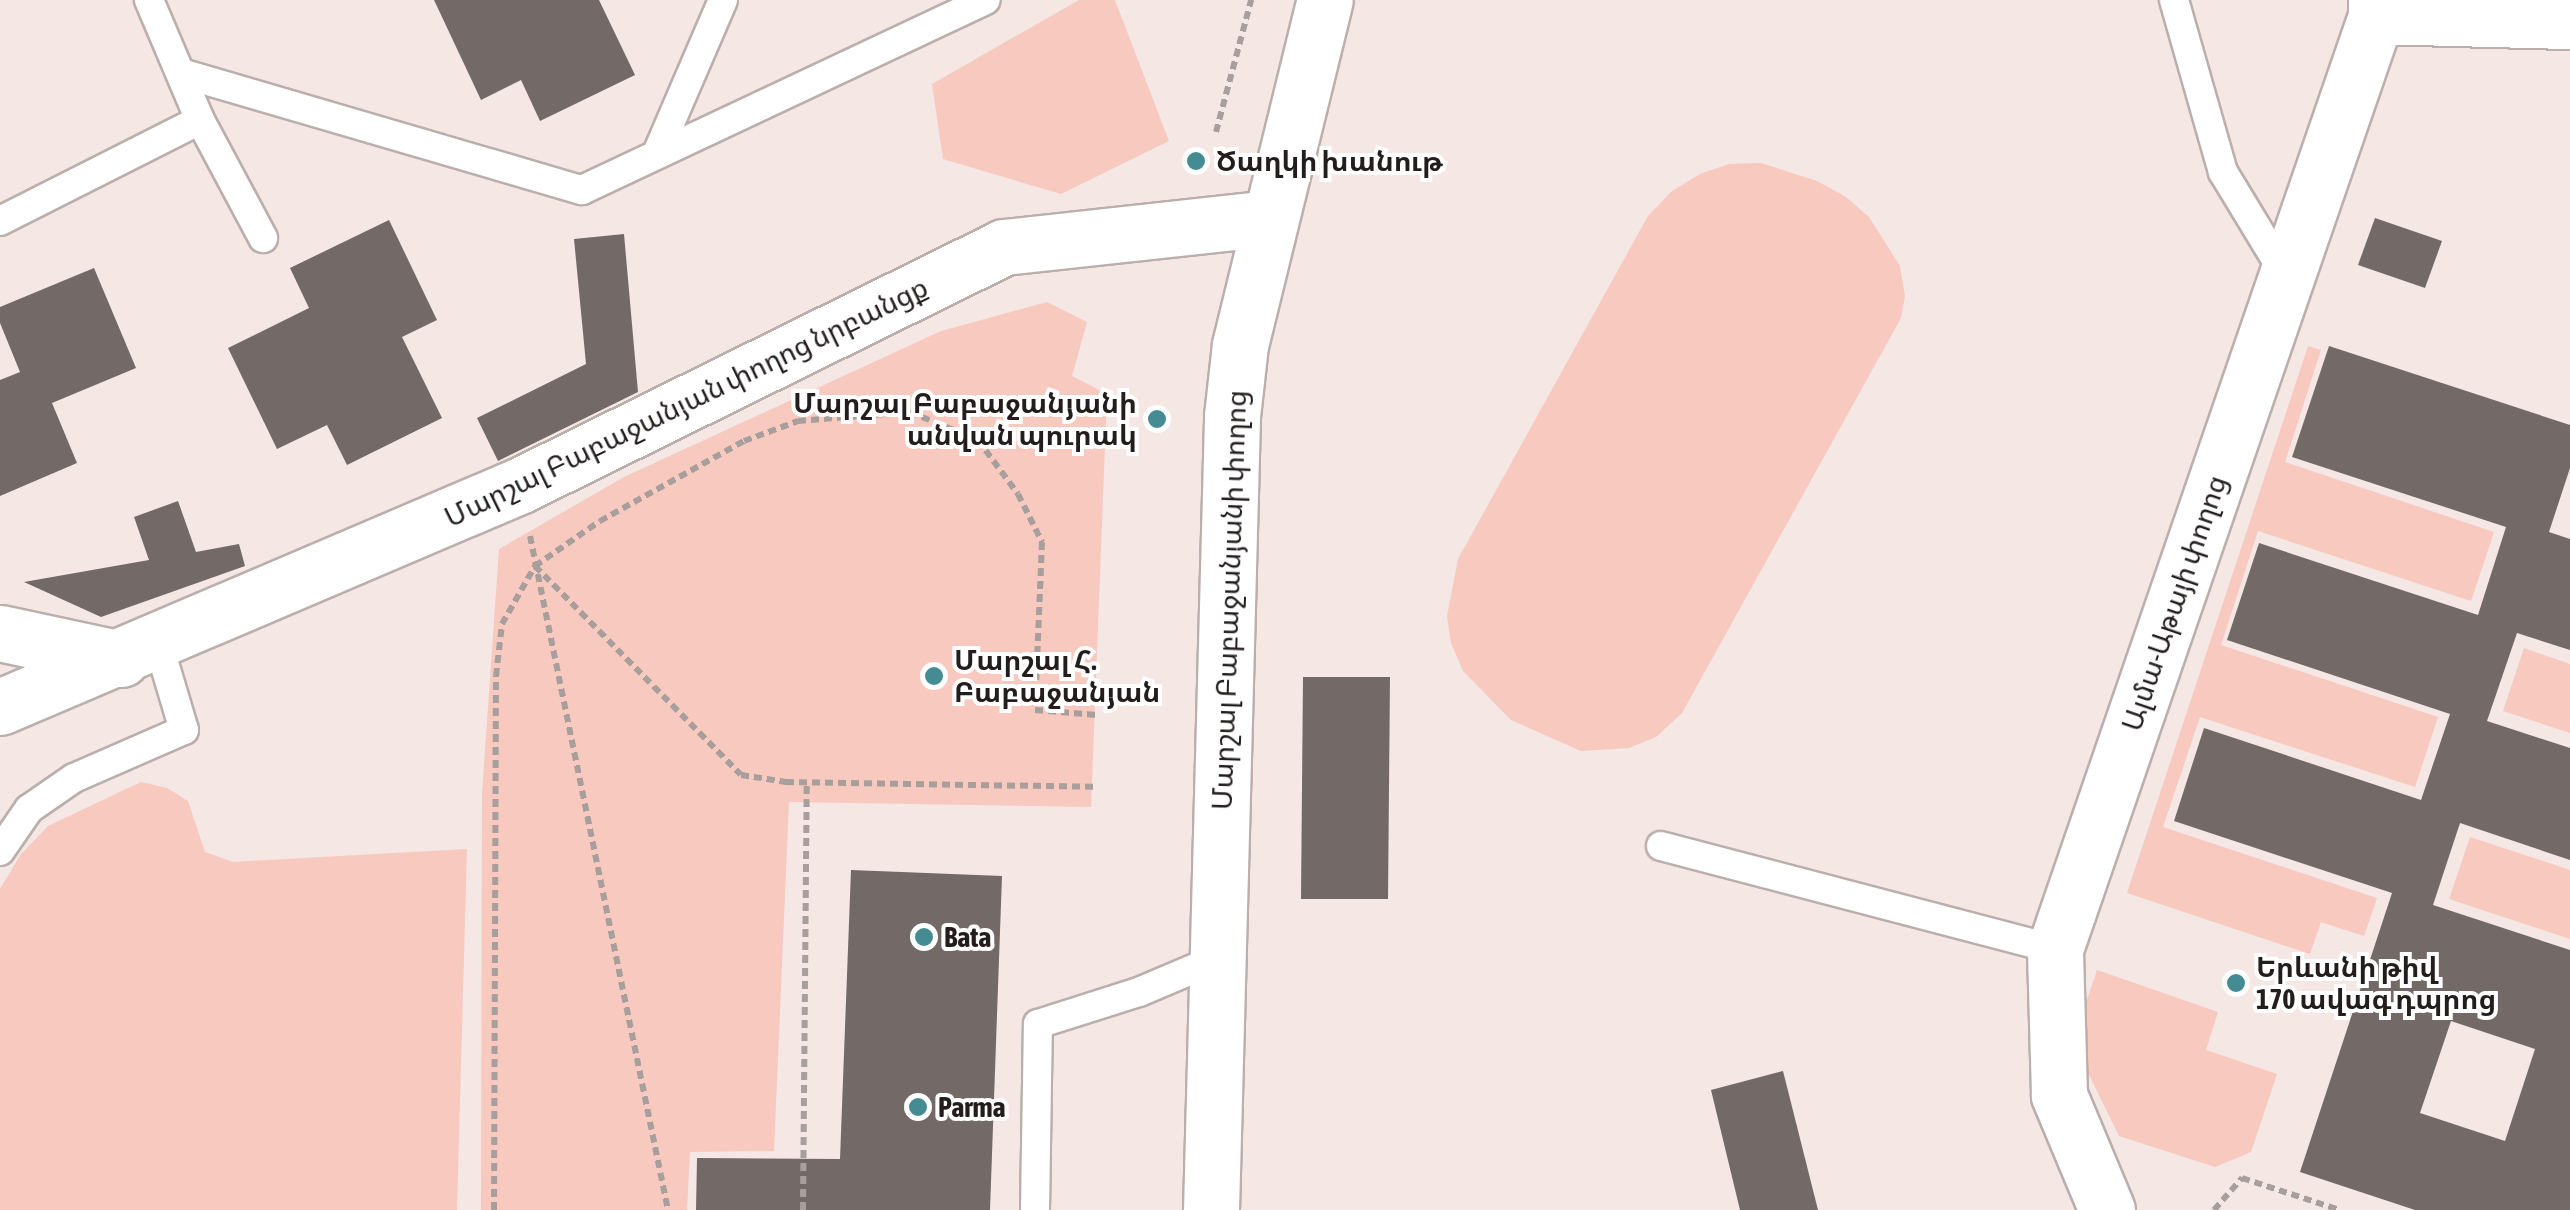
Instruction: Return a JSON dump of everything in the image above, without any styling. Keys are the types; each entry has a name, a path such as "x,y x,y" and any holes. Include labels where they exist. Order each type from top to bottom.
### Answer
{"street":[{"name":"Մարշալ Բաբաջանյանի փողոց","path":"1211,1210 1232,416 1240,345 1326,0"},
{"name":"Ալմա-Աթայի փողոց","path":"2107,1210 2059,1094 2055,949 2376,8"},
{"path":"2376,8 2570,21"},
{"name":"Մարշալ Բաբաջանյան փողոց նրբանցք","path":"0,707 140,651 522,486 1004,247 1269,218"},
{"path":"0,633 140,651"}],"lane":[{"path":"149,0 200,120 262,238"},
{"path":"658,151 722,0"},
{"path":"182,73 582,190 985,0"},
{"path":"2174,0 2223,172 2287,277"},
{"path":"0,221 200,120"},
{"path":"0,851 29,809 74,778 184,730 140,651"},
{"path":"1661,846 2055,949"},
{"path":"1034,1210 1038,1024 1139,992 1219,958"}],"path":[{"path":"1216,132 1251,0"},
{"path":"494,1210 496,676 502,624 535,566 600,521 744,442 798,421 910,412 978,440 1018,494 1042,542 1035,710 1097,715"},
{"path":"522,486 535,566 668,1210"},
{"path":"535,566 740,775 807,782 1096,788"},
{"path":"803,1210 807,782"},
{"path":"2214,1210 2242,1178 2340,1210"}],"shaded area":[{"path":"1079,0 1115,0 1169,141 1061,194 943,159 932,84"},
{"path":"1761,163 1817,181 1846,197 1869,217 1900,266 1905,296 1901,318 1682,713 1656,737 1629,748 1581,751 1511,720 1463,671 1451,643 1447,616 1458,559 1648,216 1672,191 1700,174 1729,164"},
{"path":"1047,302 1087,322 1072,376 1107,394 1091,807 789,802 774,1151 690,1152 687,1210 481,1210 482,793 499,549 624,477 941,331"},
{"path":"2308,346 2321,350 2285,462 2494,532 2471,601 2258,531 2221,645 2438,717 2415,787 2200,717 2163,827 2377,898 2364,936 2321,922 2310,954 2127,893"},
{"path":"2524,648 2570,664 2570,733 2503,711"},
{"path":"141,782 167,788 188,801 205,852 233,862 467,849 457,1210 0,1210 0,889 21,854 48,826"},
{"path":"2470,837 2570,870 2570,939 2449,899"},
{"path":"2097,970 2218,1012 2206,1050 2277,1074 2251,1152 2215,1167 2119,1136 2073,1042"}],"building":[{"path":"434,0 599,0 635,75 540,121 521,80 481,100"},
{"path":"2375,218 2442,241 2425,288 2358,265"},
{"path":"389,220 437,320 402,337 442,418 347,465 327,425 277,449 228,348 309,308 290,268"},
{"path":"624,234 638,392 498,461 477,418 586,364 574,239"},
{"path":"94,268 136,368 52,403 77,463 0,496 0,380 20,372 0,323 0,307"},
{"path":"2329,346 2570,425 2570,468 2549,532 2570,539 2570,650 2517,633 2487,721 2570,748 2570,860 2460,823 2433,905 2570,950 2570,1210 2415,1210 2300,1172 2392,893 2174,821 2204,728 2421,800 2450,714 2227,640 2259,543 2478,615 2506,527 2292,457","holes":["2451,1021 2535,1049 2505,1141 2420,1113"]},
{"path":"178,501 196,552 239,544 245,566 101,617 24,582 149,560 134,517"},
{"path":"1303,677 1390,677 1388,899 1301,899"},
{"path":"851,870 1002,876 990,1210 696,1210 697,1158 840,1159"},
{"path":"1783,1071 1818,1210 1740,1210 1711,1090"}],"place":[{"name":"Ծաղկի խանութ","path":"1196,161"},
{"name":"Մարշալ Բաբաջանյանի անվան պուրակ","path":"1157,419"},
{"name":"Մարշալ Հ. Բաբաջանյան","path":"934,676"},
{"name":"Bata","path":"924,937"},
{"name":"Երևանի թիվ 170 ավագ դպրոց","path":"2236,983"},
{"name":"Parma","path":"918,1107"}]}
